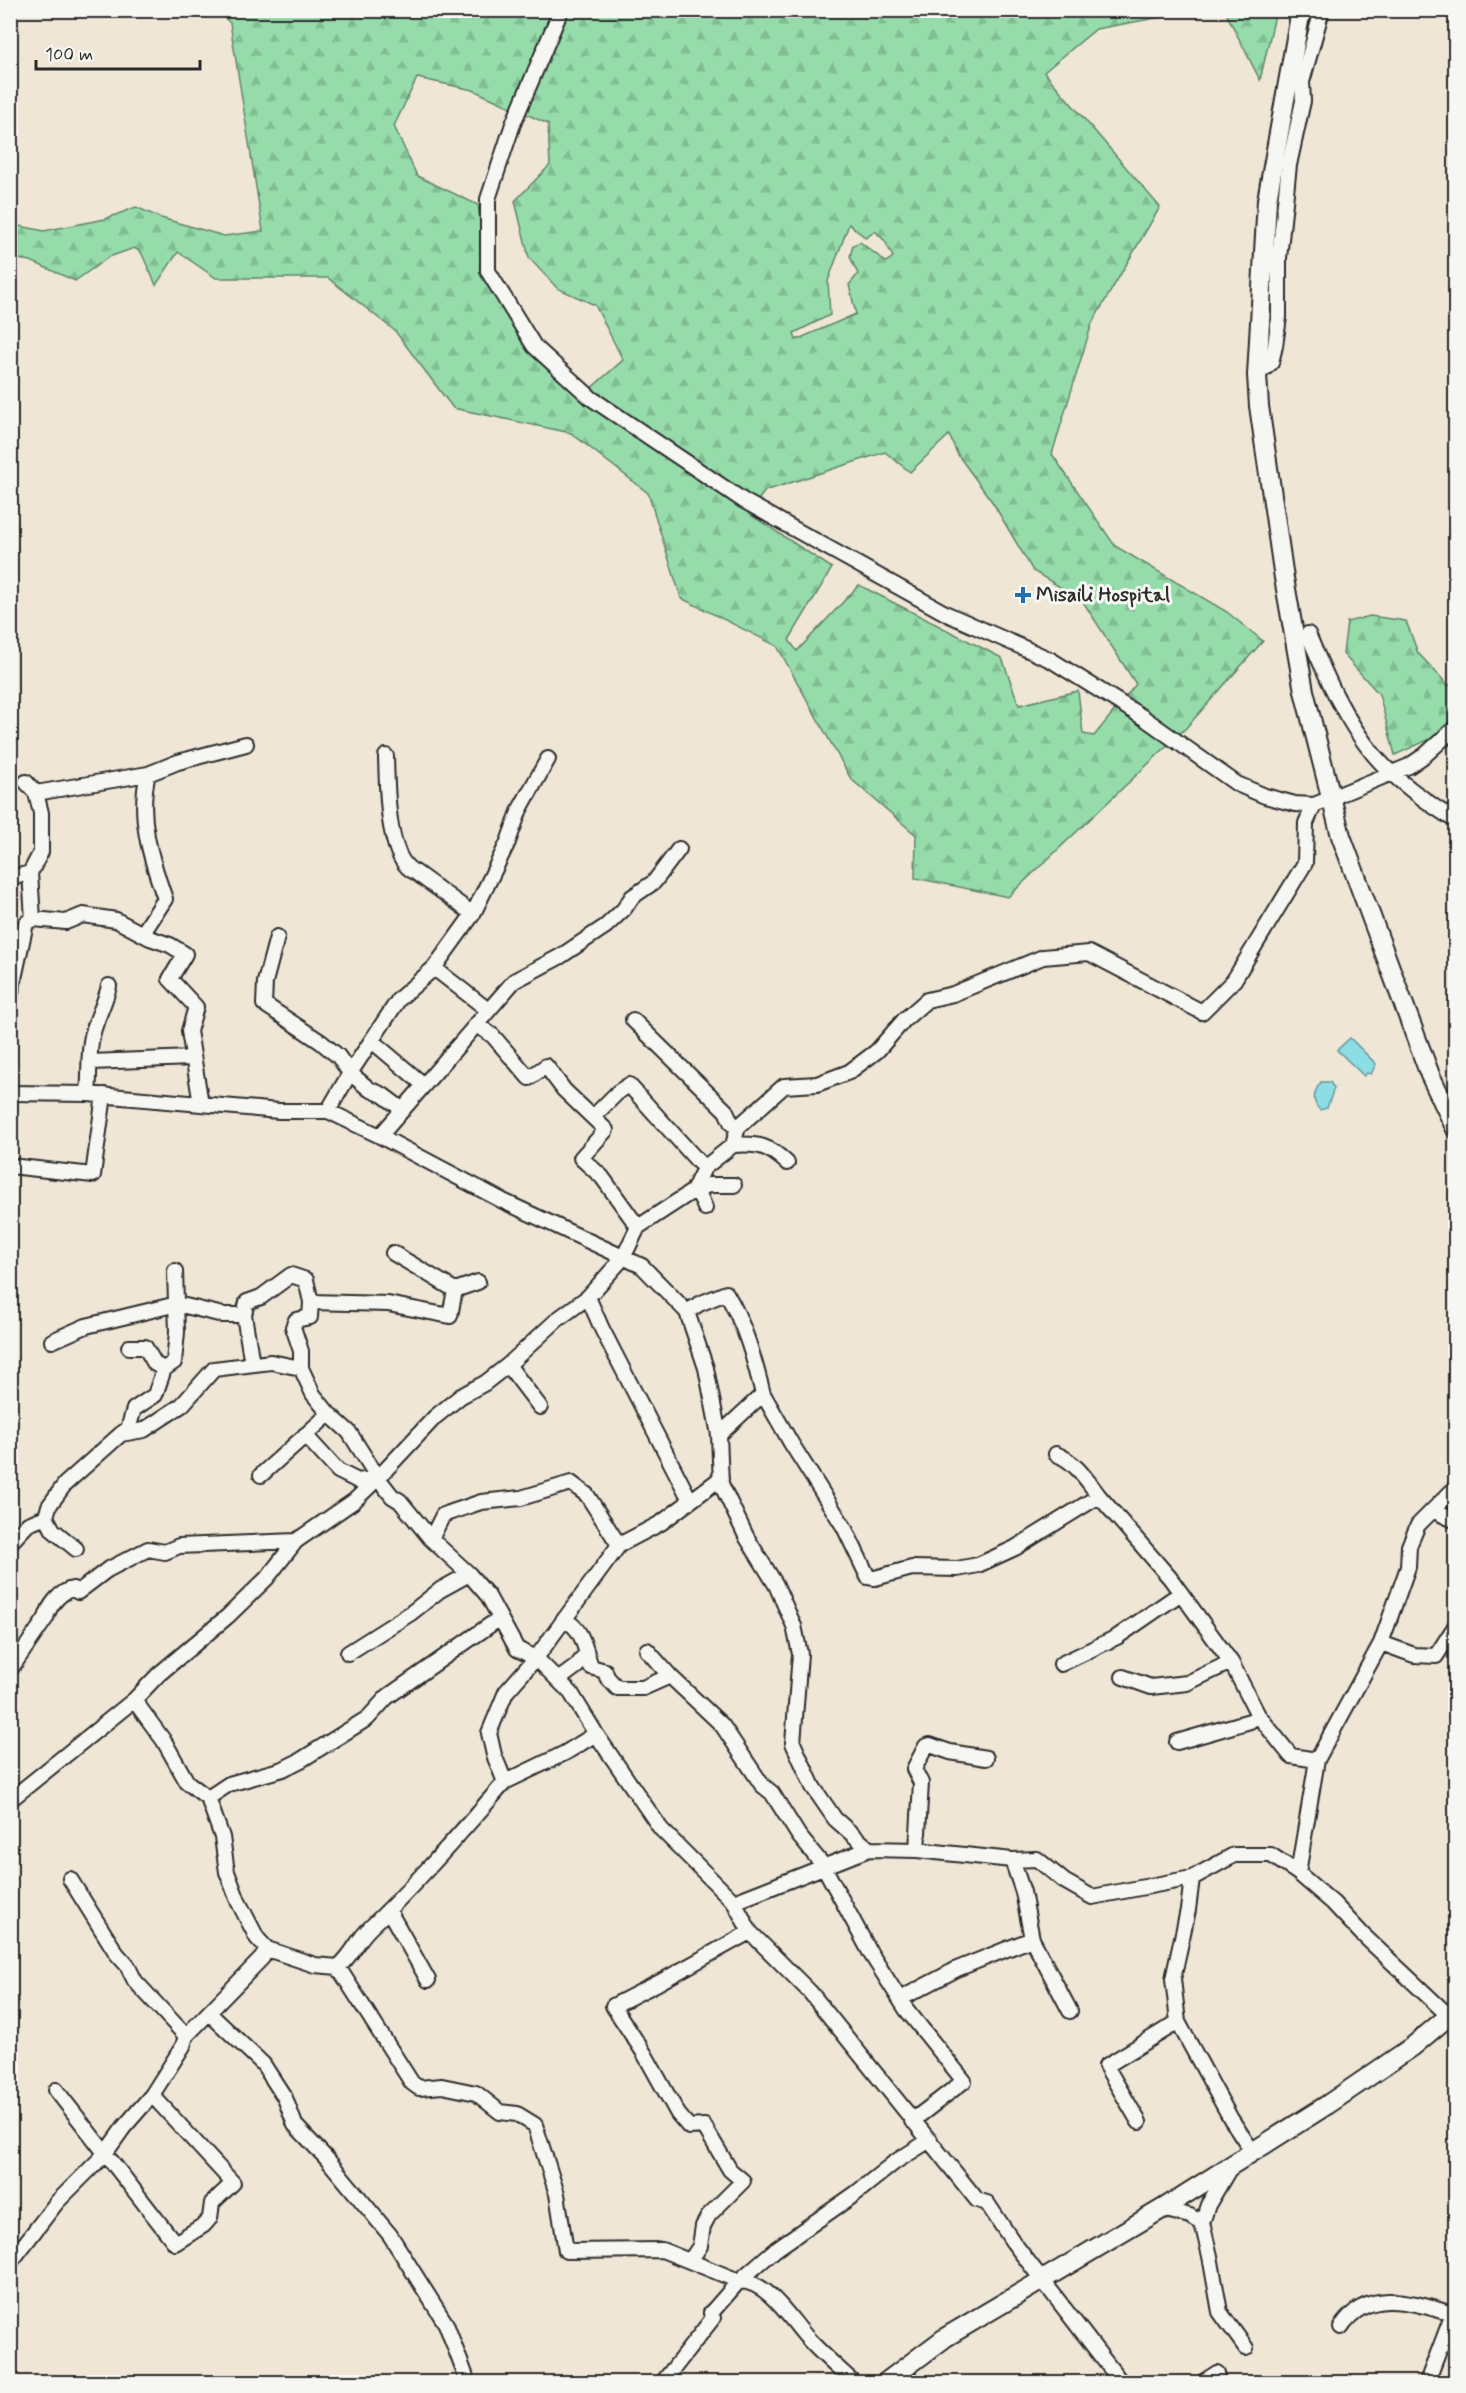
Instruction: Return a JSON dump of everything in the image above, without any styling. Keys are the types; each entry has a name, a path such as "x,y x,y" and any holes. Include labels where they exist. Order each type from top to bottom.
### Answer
{"main road":[{"path":"1301,10 1267,200 1257,375 1259,406 1304,691 1333,797 1341,836 1430,1075 1455,1130"},
{"path":"886,2382 946,2337 1162,2209 1327,2105 1412,2047 1452,2013"}],"street":[{"path":"561,10 513,124 488,199 488,271 534,346 591,398 744,501 947,614 1051,660 1144,718 1237,783 1265,796 1295,804 1314,804 1409,766 1425,755 1455,727"},
{"path":"1257,375 1271,363 1275,346 1279,317 1279,258 1289,165 1303,101 1302,82 1322,10"},
{"path":"1308,634 1332,690 1358,734 1373,754 1391,773 1455,821"},
{"path":"36,793 148,774 178,762 246,744"},
{"path":"386,756 391,824 399,858 407,869 415,872 473,914"},
{"path":"328,1111 399,999 434,968 473,914 508,842 520,809 548,759"},
{"path":"143,933 165,899 150,855 146,828 143,794 148,774"},
{"path":"26,782 36,793 41,813 41,852 30,873 33,919"},
{"path":"733,1145 738,1127 784,1086 817,1084 849,1072 877,1052 904,1020 927,1000 953,994 1043,957 1089,953 1202,1012 1234,980 1305,863 1306,823 1314,804"},
{"path":"380,1136 513,981 561,956 606,926 624,909 632,897 654,882 680,849"},
{"path":"10,878 30,873"},
{"path":"10,997 26,923 33,919 66,922 83,915 116,920 150,938 170,945 185,954 170,979 196,1007 189,1031 201,1104"},
{"path":"277,937 265,982 264,1004 321,1042 338,1056 350,1073 369,1089 383,1095 403,1110"},
{"path":"434,968 488,1010"},
{"path":"88,1094 93,1031 106,1003 109,986"},
{"path":"633,1020 726,1111 732,1124 738,1127"},
{"path":"476,1024 493,1036 529,1078 546,1066 564,1090 606,1130 581,1158 602,1177 638,1227"},
{"path":"372,1041 424,1085"},
{"path":"91,1062 192,1058"},
{"path":"593,1117 618,1092 629,1085 704,1168"},
{"path":"10,1093 88,1094 279,1111 328,1111 503,1201 642,1266 687,1312 706,1368 719,1435 721,1484 747,1538 776,1585 794,1626 800,1654 793,1743 813,1786 835,1819 869,1849"},
{"path":"10,1166 93,1175 104,1095"},
{"path":"693,1191 704,1168 733,1145 765,1146 788,1163"},
{"path":"10,1800 134,1700 159,1674 228,1616 267,1578 296,1541 354,1501 435,1417 461,1396 485,1383 508,1365 558,1319 588,1297 623,1258 638,1227 693,1191 709,1185 734,1185"},
{"path":"693,1191 700,1196 705,1209"},
{"path":"393,1252 455,1290"},
{"path":"76,1548 53,1530 46,1517 49,1506 65,1484 128,1429 134,1409 156,1395 164,1369 174,1362 177,1332 175,1271"},
{"path":"252,1365 244,1315 247,1302 261,1297 291,1275 306,1280 311,1302 310,1317 296,1320 293,1328 301,1351 301,1368 313,1394 328,1414 349,1432 392,1496 416,1518 431,1539 488,1596 518,1649 536,1658 571,1693 661,1829 734,1902 750,1932 810,1992 976,2200 987,2203 1120,2382"},
{"path":"455,1290 478,1282"},
{"path":"311,1302 388,1304 450,1316 455,1290"},
{"path":"687,1312 699,1304 726,1293 734,1306 752,1351 763,1394 844,1527 868,1577 875,1578 912,1568 957,1569 978,1565 1015,1548 1099,1496"},
{"path":"588,1297 602,1329 690,1500"},
{"path":"52,1341 86,1326 177,1304 223,1315 244,1315"},
{"path":"129,1347 145,1347 155,1364 164,1369"},
{"path":"121,1434 144,1430 176,1410 214,1369 271,1362 301,1368"},
{"path":"508,1365 540,1407"},
{"path":"719,1435 763,1394"},
{"path":"261,1475 328,1414"},
{"path":"305,1435 338,1471 358,1481 378,1478"},
{"path":"1056,1454 1077,1467 1181,1593 1231,1662 1258,1715 1291,1756 1317,1760"},
{"path":"505,1782 494,1755 489,1732 506,1692 536,1658 619,1545 661,1522 721,1478"},
{"path":"431,1539 443,1515 481,1502 521,1498 571,1483 587,1495 619,1545"},
{"path":"1298,1873 1317,1760 1381,1643 1408,1567 1409,1546 1418,1525 1455,1487"},
{"path":"1434,1511 1455,1521"},
{"path":"10,1543 28,1524 46,1517"},
{"path":"10,1670 41,1627 49,1608 63,1593 73,1589 78,1592 107,1570 148,1550 165,1552 179,1546 296,1541"},
{"path":"348,1653 411,1613 440,1590 469,1575"},
{"path":"1061,1664 1118,1637 1181,1593"},
{"path":"208,1798 229,1784 302,1760 368,1718 387,1697 500,1618"},
{"path":"563,1620 570,1622 580,1631 591,1667 605,1671 617,1688 643,1688 670,1676"},
{"path":"1381,1643 1414,1655 1436,1656 1455,1625"},
{"path":"647,1650 670,1676 722,1725 762,1785 772,1793 799,1836 823,1865 833,1888 900,1999 963,2081 912,2121"},
{"path":"558,1680 577,1666 586,1654"},
{"path":"1123,1677 1151,1687 1187,1683 1231,1662"},
{"path":"134,1700 164,1741 187,1782 208,1798 222,1837 227,1872 238,1901 257,1938 267,1949 315,1965 338,1967 349,1958 367,1930 389,1911 505,1782 565,1753 596,1734"},
{"path":"1177,1743 1250,1721 1258,1715"},
{"path":"917,1850 921,1782 914,1769 926,1746 986,1758"},
{"path":"734,1902 823,1865 869,1849 917,1850 1012,1860 1037,1859 1064,1881 1092,1897 1192,1878 1234,1855 1271,1855 1298,1873 1333,1903 1362,1934 1452,2013"},
{"path":"1012,1860 1023,1892 1032,1939 1071,2011"},
{"path":"1192,1878 1188,1910 1173,1979 1178,2022 1231,2119 1252,2151"},
{"path":"70,1879 117,1954 127,1965 135,1981 186,2036"},
{"path":"389,1911 428,1980"},
{"path":"690,2261 700,2246 703,2226 709,2215 743,2181 730,2170 704,2126 689,2127 678,2114 644,2053 613,2006 750,1932"},
{"path":"900,1999 957,1969 1032,1939"},
{"path":"10,2263 57,2202 104,2155 124,2127 152,2095 183,2046 186,2036 210,2014 262,1958 267,1949"},
{"path":"338,1967 412,2083 419,2088 442,2085 476,2093 500,2112 517,2114 535,2125 557,2194 566,2251 662,2250 739,2281 747,2281 779,2302 807,2338 853,2382"},
{"path":"210,2014 263,2064 285,2098 295,2125 390,2235 446,2324 468,2382"},
{"path":"1139,2122 1106,2066 1108,2062 1178,2022"},
{"path":"56,2090 104,2155 175,2243 190,2235 210,2218 212,2203 233,2183 152,2095"},
{"path":"663,2382 713,2318 711,2313 739,2281 776,2249 855,2194 895,2162 930,2140"},
{"path":"1232,2165 1208,2205 1202,2223 1220,2312 1246,2348"},
{"path":"1162,2209 1190,2216 1202,2223"},
{"path":"1341,2327 1349,2313 1364,2304 1381,2301 1408,2302 1454,2310 1427,2382"},
{"path":"1203,2382 1218,2373"}],"green space":[{"path":"218,11 1194,11 1096,29 1044,72 1160,207 1092,323 1052,454 1115,546 1227,612 1263,641 1186,728 1008,897 915,878 916,835 851,779 777,646 681,598 648,493 571,433 453,408 395,331 328,278 216,278 178,252 156,285 141,252 134,248 109,257 75,281 31,261 11,258 10,224 44,231 105,219 136,207 161,218 224,236 263,231 230,23","holes":["417,78 473,90 548,124 550,165 515,201 529,258 557,288 595,305 623,360 581,397 555,374 527,343 494,293 484,262 478,205 417,176 394,126","849,224 866,238 875,231 885,241 893,257 886,262 860,242 853,245 850,257 858,274 849,285 856,314 796,340 794,333 830,315 828,281","949,435 958,455 993,503 1033,571 1082,600 1136,684 1094,736 1083,734 1078,691 1019,705 1002,658 859,585 797,651 789,640 832,568 748,513 765,491 885,452 910,472"]},
{"path":"1225,11 1276,11 1260,80"},
{"path":"1370,616 1406,621 1418,653 1448,685 1455,684 1455,747 1430,739 1395,755 1379,694 1343,654 1347,622"}],"water":[{"path":"1350,1038 1376,1064 1371,1074 1367,1073 1364,1076 1337,1050"},
{"path":"1321,1082 1330,1082 1334,1088 1327,1108 1320,1110 1315,1104 1314,1096"}],"place":[{"name":"Misaili Hospital","path":"1023,595"}]}
